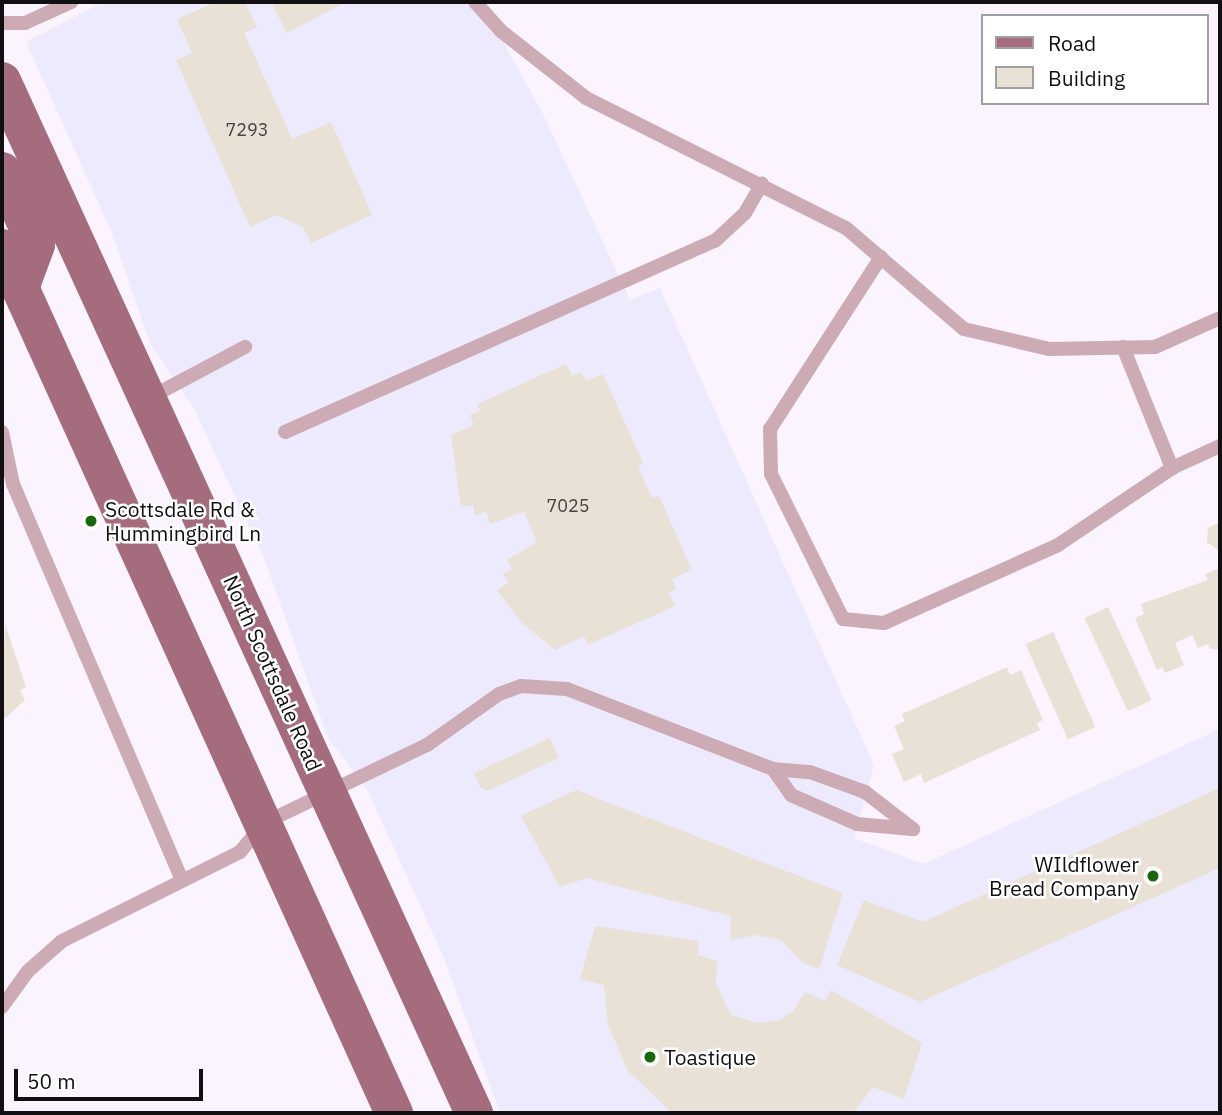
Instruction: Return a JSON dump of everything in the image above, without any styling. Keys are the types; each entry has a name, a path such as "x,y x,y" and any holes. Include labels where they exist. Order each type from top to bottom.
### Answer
{"main road":[{"name":"North Scottsdale Road","path":"2,81 474,1113"},
{"path":"2,172 36,245 20,288"},
{"path":"2,248 394,1113"}],"lane":[{"path":"2,23 25,23 71,2"},
{"path":"475,2 501,31 586,98 762,183 846,228 964,329 1049,349 1156,347 1220,318"},
{"path":"285,432 715,241 745,213 762,183"},
{"path":"881,257 770,429 771,474 843,620 884,623 1058,545 1172,468 1220,446"},
{"path":"147,399 246,347"},
{"path":"1124,347 1172,468"},
{"path":"2,432 8,480 182,880"},
{"path":"2,1007 28,971 62,941 240,852 264,823 328,795 427,745 499,694 521,686 567,689 773,768 810,772 865,792 913,829 846,819 791,795 773,768"}],"shaded area":[{"path":"103,2 481,2 542,112 630,300 660,288 874,765 854,838 923,864 1220,729 1220,1113 500,1113 444,958 367,789 328,738 264,558 194,409 150,343 112,233 26,42"}],"building":[{"path":"217,2 245,2 257,27 244,33 292,139 331,122 372,215 311,243 303,227 276,215 250,227 176,60 192,53 177,19"},
{"path":"271,2 346,2 287,33"},
{"path":"566,364 572,376 581,372 586,381 603,374 643,463 638,466 652,498 659,496 692,570 672,579 676,589 669,593 675,606 588,645 584,636 555,650 521,622 497,590 508,583 503,574 512,569 507,560 537,542 524,512 490,524 486,512 475,515 473,505 461,507 451,435 474,425 470,415 480,411 477,404"},
{"path":"1220,522 1218,550 1207,542 1208,528"},
{"path":"1220,568 1220,649 1210,649 1208,644 1198,648 1192,635 1175,643 1184,665 1165,673 1162,667 1157,670 1135,618 1144,614 1141,604 1208,580 1205,574"},
{"path":"1108,607 1152,700 1128,711 1084,618"},
{"path":"5,624 26,687 20,690 25,700 2,721"},
{"path":"1053,632 1095,727 1068,739 1026,644"},
{"path":"1007,667 1010,675 1021,670 1043,720 1037,723 1040,730 924,783 921,774 904,782 892,754 904,749 894,726 905,721 902,714"},
{"path":"550,738 559,758 487,791 480,787 474,773"},
{"path":"1220,788 1220,868 920,1002 837,965 864,900 923,922"},
{"path":"576,790 843,893 819,969 803,963 781,940 755,935 731,940 731,916 586,878 560,887 521,816"},
{"path":"595,926 699,941 697,955 717,961 716,984 731,1015 757,1023 780,1020 793,1011 805,992 825,1001 831,990 922,1043 904,1099 873,1087 853,1113 672,1113 627,1070 608,1024 604,985 580,979"}],"place":[{"name":"Scottsdale Rd & Hummingbird Ln","path":"91,521"},
{"name":"WIldflower Bread Company","path":"1153,876"},
{"name":"Toastique","path":"650,1057"}]}
